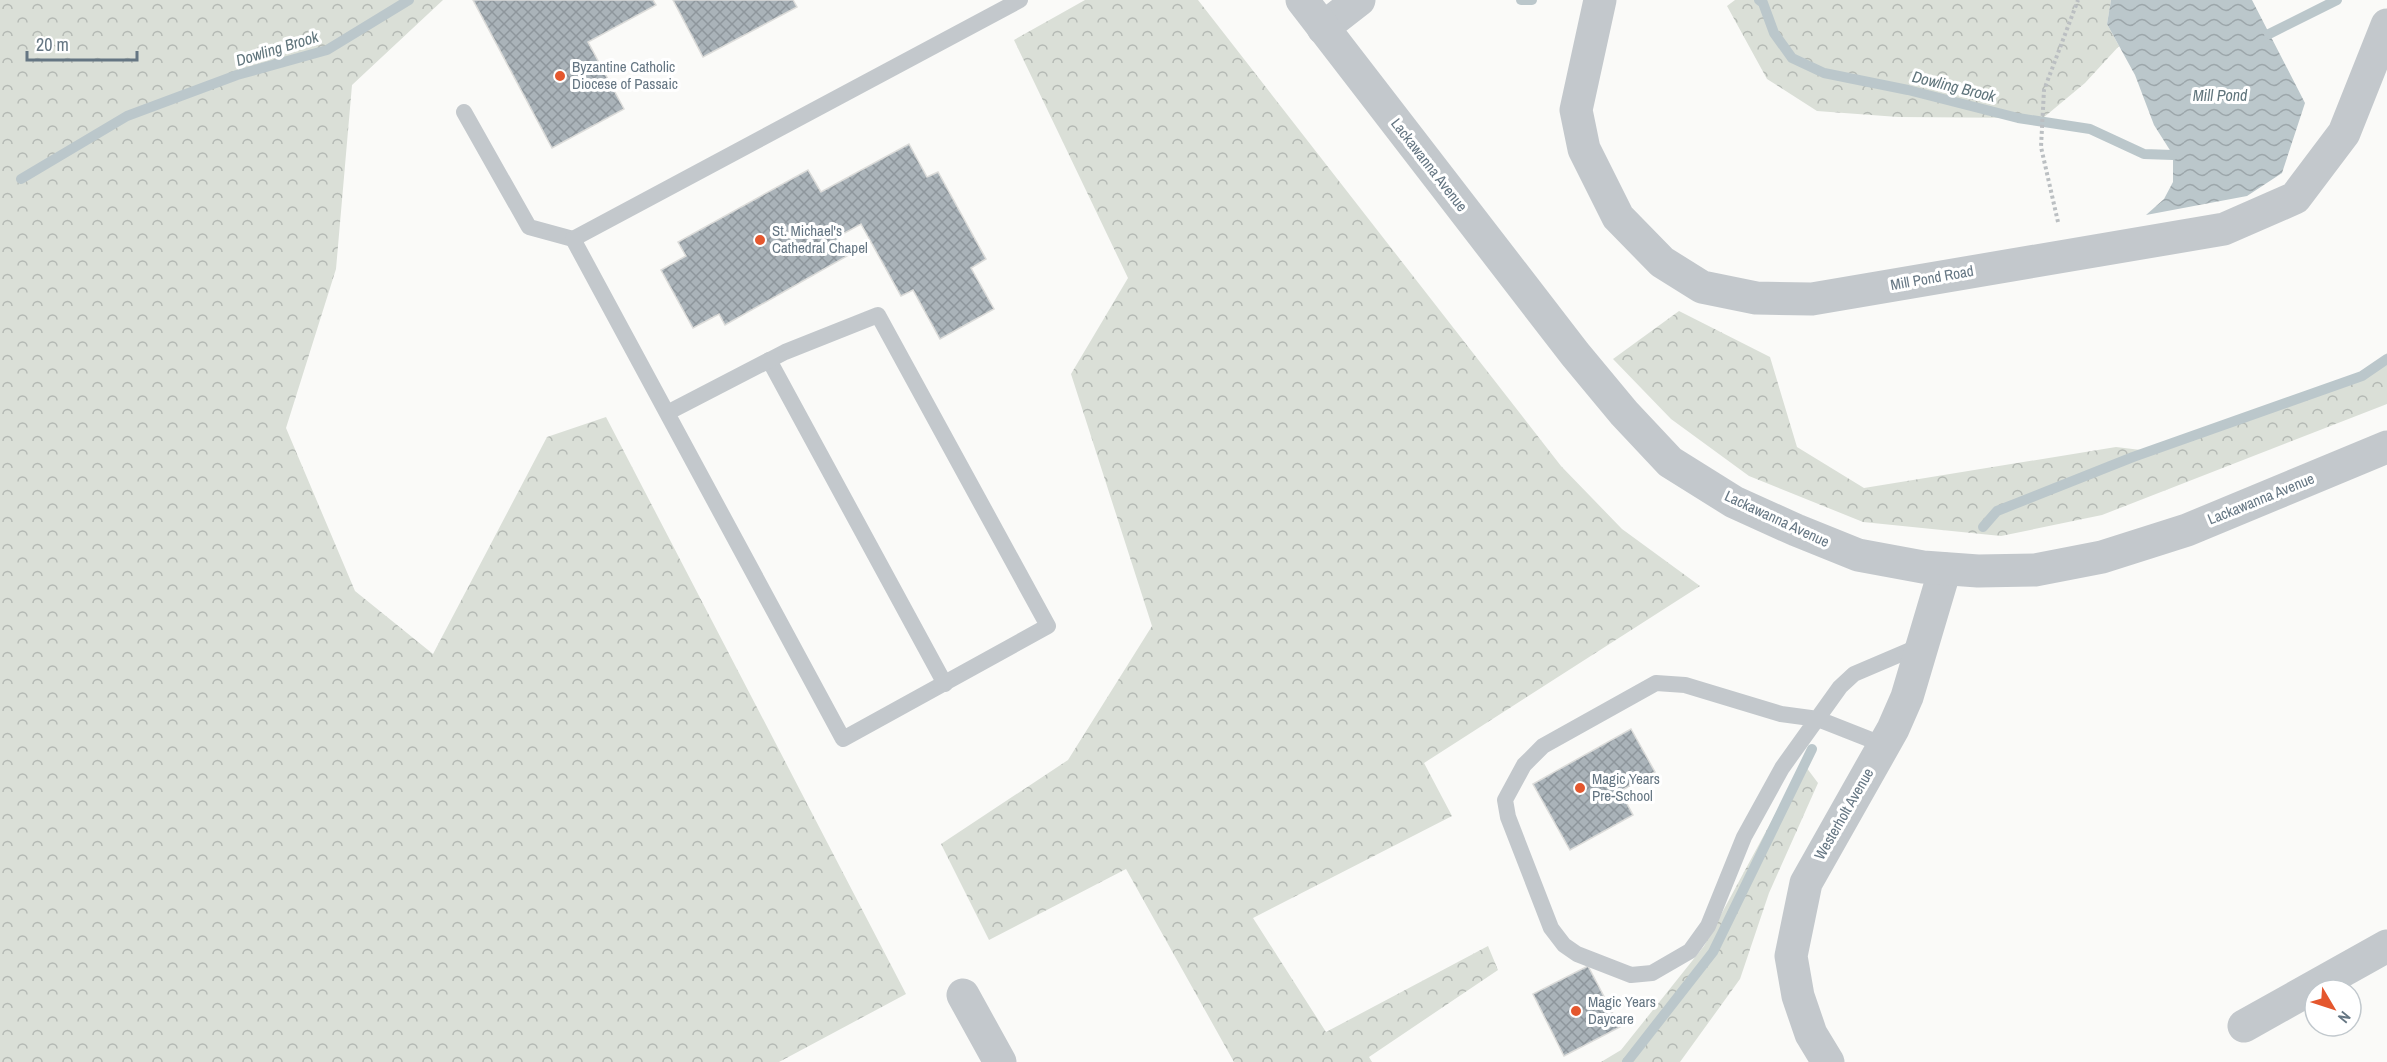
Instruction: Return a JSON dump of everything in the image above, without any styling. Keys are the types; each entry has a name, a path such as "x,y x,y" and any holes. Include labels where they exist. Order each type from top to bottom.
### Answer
{"street":[{"name":"Lackawanna Avenue","path":"1302,0 1575,354 1624,413 1670,462 1734,502 1858,555 1978,571 2036,570 2102,557 2187,530 2387,447"},
{"path":"1323,28 1359,0"},
{"name":"Mill Pond Road","path":"1600,0 1576,110 1584,150 1618,217 1662,262 1702,287 1756,298 1812,298 2224,228 2295,198 2344,133 2387,25"},
{"name":"Westerholt Avenue","path":"1828,1062 1811,1034 1798,996 1791,956 1806,883 1884,745 1907,698 1945,568"},
{"path":"2244,1026 2387,946"},
{"path":"963,994 1000,1062"}],"lane":[{"path":"464,112 529,227 573,239 1020,0"},
{"path":"573,239 843,739 1048,626 878,315 769,360 667,413"},
{"path":"769,360 945,684"},
{"path":"1884,745 1818,719 1781,714 1685,685 1656,683 1543,746 1524,765 1505,800 1509,817 1551,928 1564,945 1577,954 1631,975 1652,973 1690,951 1708,926 1744,837 1782,768 1818,719 1840,687 1854,674 1923,644"}],"path":[{"path":"2065,255 2041,147 2044,90 2078,0"}],"green space":[{"path":"0,0 443,0 352,85 336,269 286,428 355,591 433,654 547,437 606,417 906,994 779,1062 0,1062"},
{"path":"1085,0 1198,0 1561,466 1622,529 1700,586 1424,763 1452,816 1253,918 1326,1032 1488,946 1498,970 1369,1057 1372,1062 1234,1062 1126,869 989,940 941,844 1068,760 1152,626 1071,374 1128,278 1014,40"},
{"path":"1735,0 2111,0 2107,24 2119,46 2085,83 2043,118 1898,117 1817,111 1767,79 1727,6"},
{"path":"1679,311 1770,357 1797,447 1864,488 2116,447 2149,451 2362,376 2387,353 2387,404 2102,515 2001,536 1863,522 1749,476 1671,419 1613,359"},
{"path":"1803,763 1818,783 1769,893 1740,979 1680,1062 1601,1062 1621,1050 1704,946"}],"water":[{"name":"Mill Pond","path":"2111,0 2252,0 2305,103 2282,173 2247,196 2146,215 2164,199 2173,182 2173,155 2154,125 2135,75 2107,24"}],"building":[{"name":"Byzantine Catholic Diocese of Passaic","path":"473,0 653,0 656,5 588,42 624,109 552,148"},
{"name":"Byzantine Catholic Diocese of Passaic","path":"673,0 793,0 797,7 703,57"},
{"name":"St. Michael's Cathedral Chapel","path":"909,144 927,177 938,172 986,259 971,268 994,309 940,339 913,290 901,296 861,224 837,237 847,256 725,325 719,314 693,328 661,270 686,256 678,242 808,170 821,192"},
{"name":"Magic Years Pre-School","path":"1631,729 1655,772 1620,791 1633,815 1570,850 1533,784"},
{"name":"Magic Years Daycare","path":"1588,966 1620,1027 1564,1056 1533,994"}],"waterway":[{"name":"Dowling Brook","path":"21,179 127,116 237,75 327,50 409,0"},
{"name":"Dowling Brook","path":"1521,0 1532,0"},
{"name":"Dowling Brook","path":"1759,0 1763,3 1774,33 1792,58 1824,73 1908,90 2018,118 2090,129 2144,154 2173,155"},
{"name":"Dowling Brook","path":"2269,34 2337,0"},
{"path":"1983,527 1997,511 2133,457 2362,376 2387,359"},
{"path":"1627,1062 1713,952 1812,749"}],"place":[{"name":"Byzantine Catholic Diocese of Passaic","path":"560,76"},
{"name":"St. Michael's Cathedral Chapel","path":"760,240"},
{"name":"Magic Years Pre-School","path":"1580,788"},
{"name":"Magic Years Daycare","path":"1576,1011"}]}
